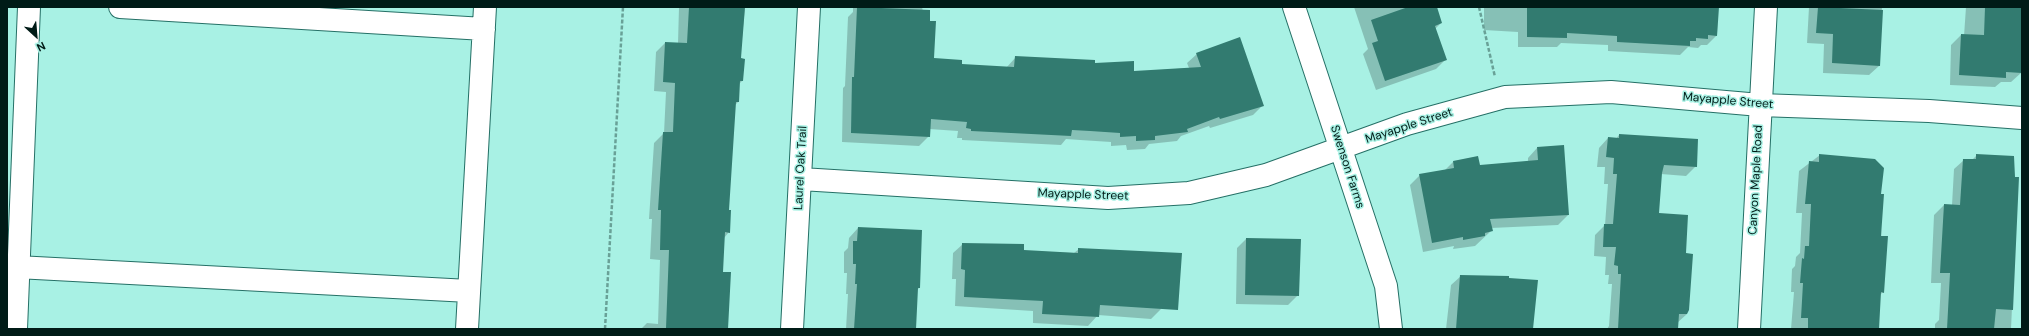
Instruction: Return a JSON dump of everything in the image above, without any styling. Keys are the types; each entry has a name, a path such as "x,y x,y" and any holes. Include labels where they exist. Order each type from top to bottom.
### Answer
{"street":[{"path":"16,329 29,7"},
{"path":"120,7 484,30"},
{"path":"467,329 485,7"},
{"name":"Laurel Oak Trail","path":"792,329 809,7"},
{"name":"Swenson Farms","path":"1294,7 1386,286 1391,329"},
{"name":"Canyon Maple Road","path":"1748,329 1766,7"},
{"name":"Mayapple Street","path":"801,179 1115,197 1189,193 1266,175 1342,149 1407,124 1505,97 1610,92 1760,105 1929,111 2022,118"},
{"path":"18,267 469,291"}],"path":[{"path":"605,329 623,7"},
{"path":"1479,7 1495,77"}],"building":[{"path":"689,7 745,7 741,58 745,59 743,81 740,81 739,102 736,102 729,210 731,210 730,233 725,232 723,272 731,272 728,329 666,328 669,250 660,250 661,210 658,210 663,132 673,132 675,83 663,82 665,42 687,43"},
{"path":"857,7 930,10 930,21 936,21 934,58 962,60 962,64 1014,67 1015,56 1095,60 1095,63 1134,61 1134,71 1201,67 1196,53 1240,37 1264,106 1220,119 1219,117 1187,129 1188,132 1155,136 1155,140 1136,141 1136,136 1120,137 1120,133 1072,130 1071,136 971,131 971,129 966,128 967,122 931,119 930,137 851,133 852,77 854,77"},
{"path":"1408,7 1437,7 1442,23 1435,26 1447,60 1385,81 1372,43 1378,41 1371,20"},
{"path":"1527,7 1719,7 1717,36 1708,35 1708,39 1696,38 1696,41 1690,41 1690,46 1617,42 1617,36 1567,33 1567,38 1527,37"},
{"path":"1818,7 1883,10 1880,66 1832,63 1833,34 1816,33"},
{"path":"1985,7 2022,7 2022,73 2006,72 2006,78 1959,75 1961,34 1984,35"},
{"path":"1619,134 1698,139 1697,167 1664,165 1662,173 1659,213 1688,215 1686,253 1693,254 1689,310 1687,314 1679,314 1678,329 1618,329 1621,274 1618,274 1618,266 1614,265 1616,247 1603,247 1604,224 1613,224 1617,174 1613,174 1614,158 1606,157 1608,137 1619,138"},
{"path":"1564,145 1569,215 1490,219 1493,231 1485,233 1485,236 1463,240 1463,237 1432,243 1419,174 1454,168 1453,161 1478,156 1480,165 1538,160 1537,147"},
{"path":"1819,154 1875,159 1884,168 1881,194 1884,194 1881,236 1888,236 1884,293 1881,292 1879,329 1808,329 1808,318 1801,318 1803,283 1800,283 1802,258 1804,259 1805,246 1809,246 1811,204 1805,204 1809,161 1819,162"},
{"path":"1976,154 2014,156 2015,177 2019,177 2013,310 1996,309 1994,329 1947,329 1950,273 1940,273 1944,204 1960,205 1963,159 1976,159"},
{"path":"858,227 922,230 920,288 918,288 916,329 854,329 857,284 855,284 856,264 853,264 853,241 857,241"},
{"path":"1246,238 1301,239 1299,296 1245,295"},
{"path":"962,243 1024,244 1024,250 1078,253 1078,248 1182,253 1178,310 1100,305 1099,317 1042,314 1043,301 964,297 965,270 961,269"},
{"path":"1460,275 1509,276 1509,278 1538,280 1533,329 1456,329"}]}
